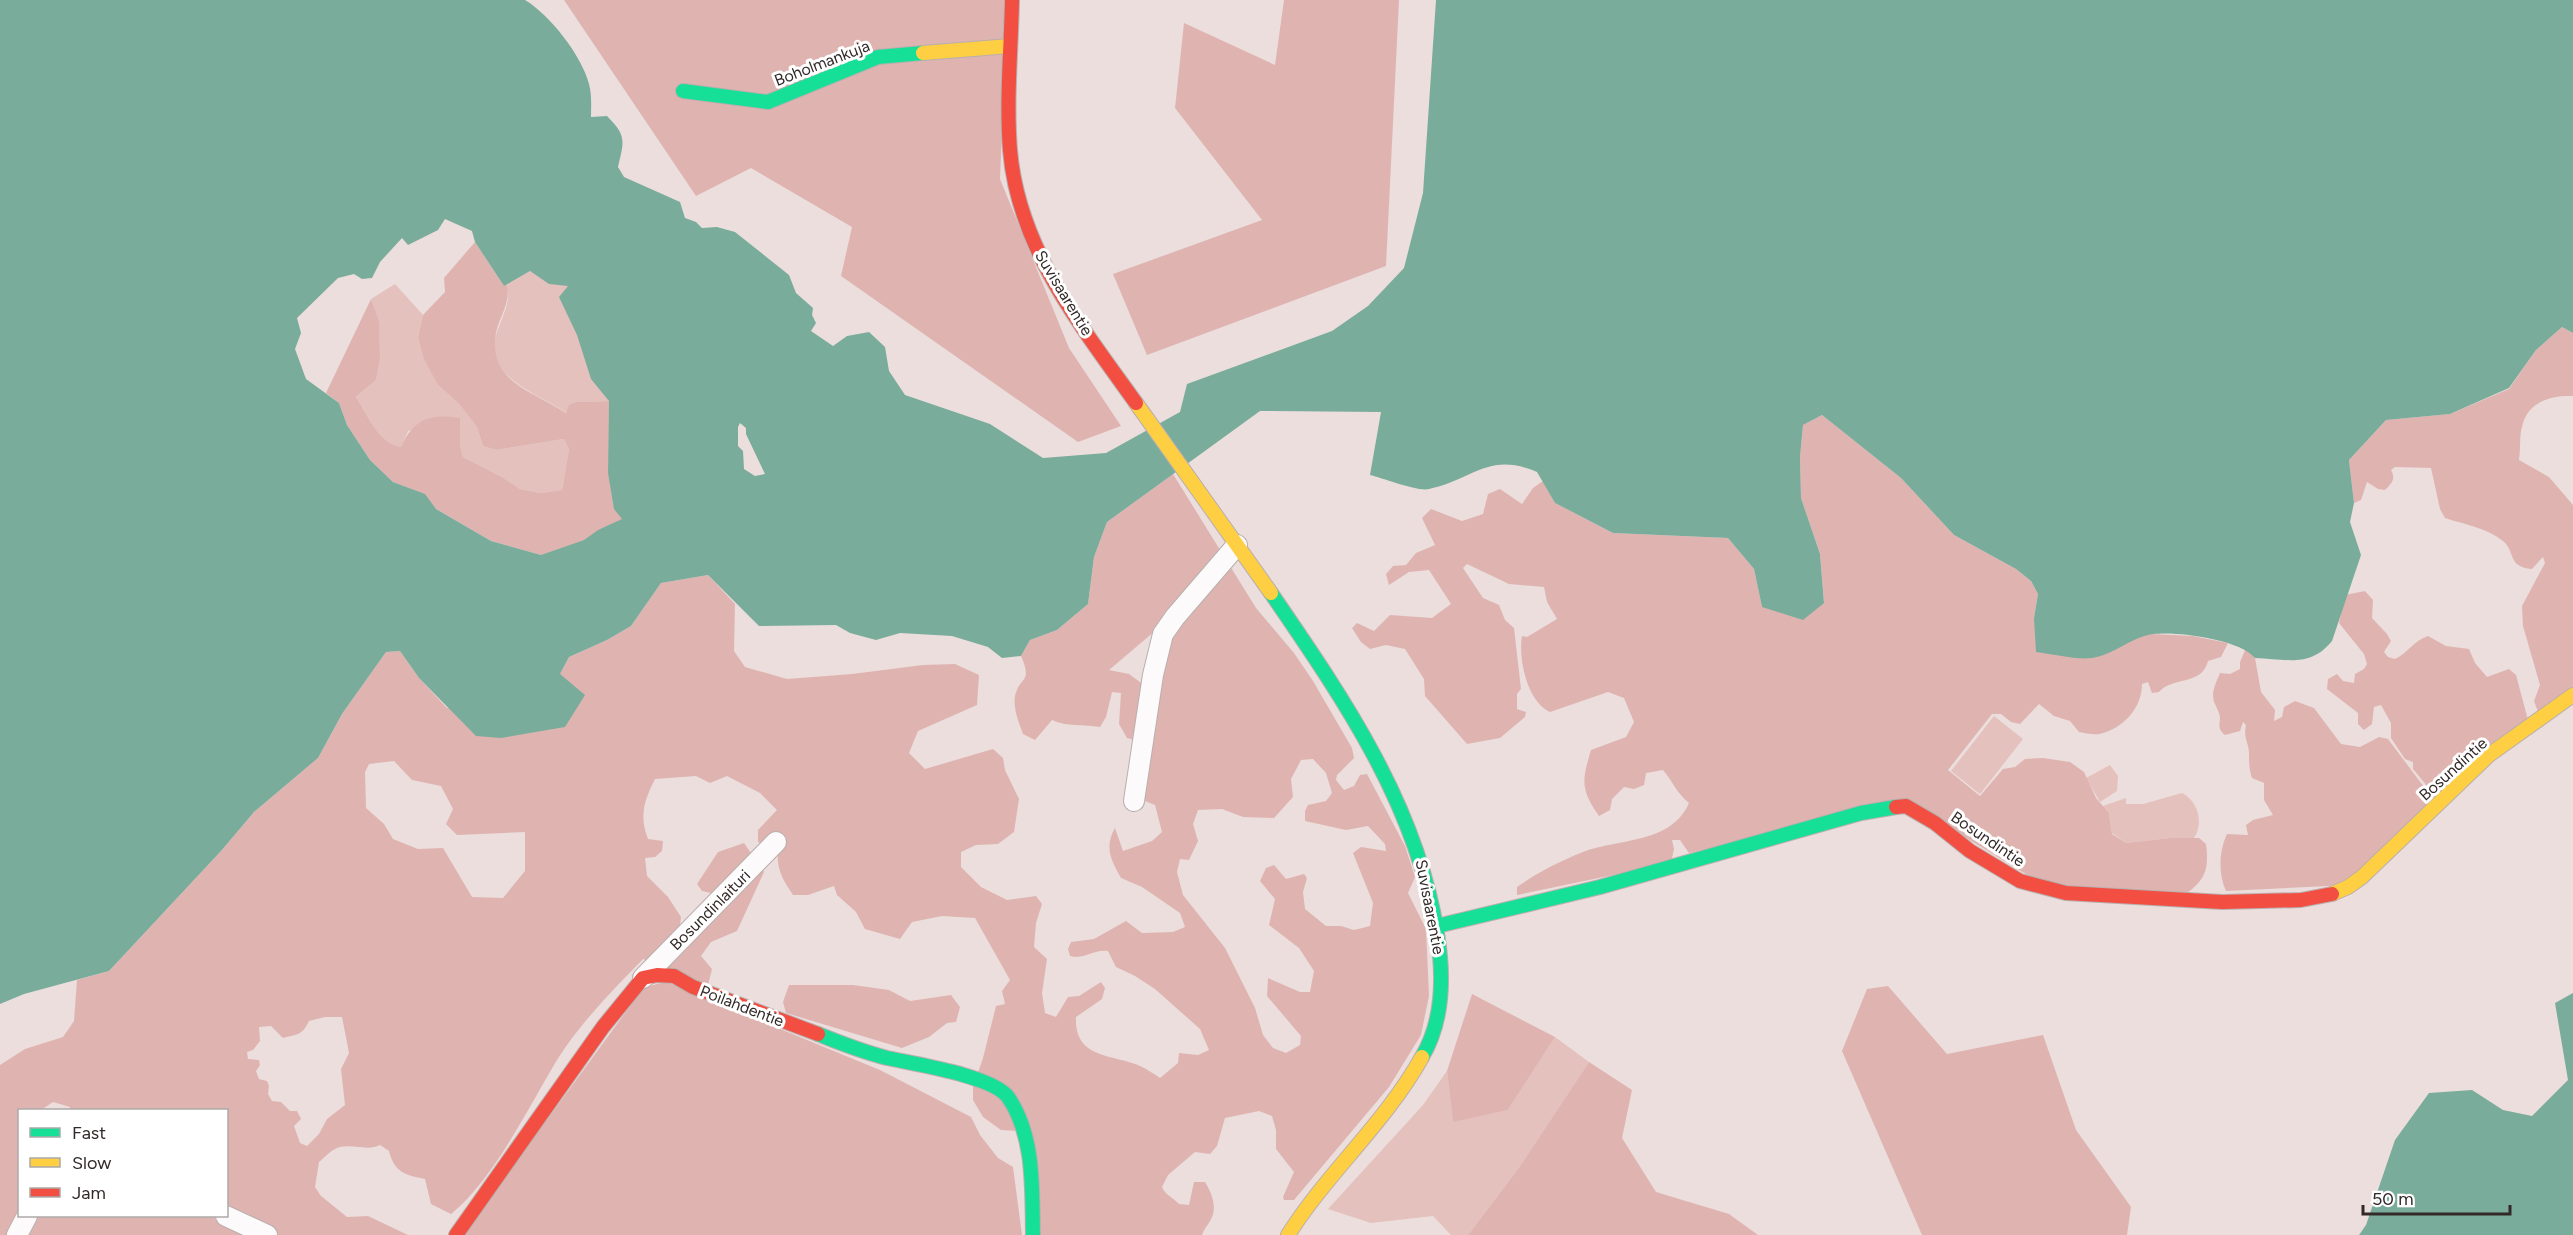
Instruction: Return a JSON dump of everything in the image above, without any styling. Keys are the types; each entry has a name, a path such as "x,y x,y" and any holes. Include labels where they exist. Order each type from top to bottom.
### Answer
{"street":[{"name":"Suvisaarentie","path":"1012,0 1007,95 1008,144 1016,192 1034,243 1061,294 1315,657 1393,790 1419,849 1437,926 1441,975 1440,1000 1436,1027 1426,1051 1401,1090 1307,1206 1288,1235"},
{"name":"Boholmankuja","path":"683,92 768,102 878,57 1010,46"},
{"path":"1134,801 1153,675 1163,634 1174,617 1238,545"},
{"name":"Bosundintie","path":"1437,926 1600,887 1862,813 1906,806 2020,881 2066,893 2222,902 2301,900 2326,896 2348,887 2362,877 2489,755 2573,695"},
{"name":"Bosundinlaituri","path":"643,978 777,842"},
{"name":"Poilahdentie","path":"643,978 657,975 674,976 693,987 827,1038 885,1057 975,1078 1006,1095 1022,1126 1032,1173 1033,1235"},
{"path":"456,1235 590,1046 643,978"},
{"path":"228,1216 267,1235"},
{"path":"16,1235 26,1217"}],"shaded area":[{"path":"0,0 525,0 545,16 564,37 580,61 590,88 591,117 607,116 621,134 622,145 618,167 624,177 680,202 685,218 696,222 702,228 717,227 735,232 789,275 796,293 813,308 812,315 816,323 811,331 833,346 847,336 869,332 885,347 889,371 905,395 990,424 1043,458 1106,453 1180,412 1187,384 1332,331 1368,306 1404,268 1423,193 1436,0 2573,0 2573,333 2562,327 2536,350 2509,388 2450,414 2386,420 2349,460 2354,503 2350,522 2361,555 2332,641 2324,650 2306,659 2255,658 2247,651 2222,641 2163,633 2145,636 2092,658 2072,658 2036,652 2034,618 2038,594 2031,581 2016,569 1954,535 1901,478 1822,415 1803,425 1800,457 1801,498 1820,554 1824,603 1803,620 1762,607 1754,569 1728,538 1613,533 1555,503 1537,472 1520,466 1493,466 1481,469 1429,489 1409,487 1370,475 1381,412 1260,411 1107,522 1094,557 1088,604 1057,630 1030,640 1021,656 1002,658 988,647 952,636 900,633 876,640 850,633 836,625 759,626 708,575 661,583 631,626 569,657 560,674 585,695 565,727 501,738 476,736 419,678 400,651 386,652 342,714 318,758 254,812 221,851 109,971 24,994 0,1004","holes":["445,219 472,231 475,242 504,286 530,271 549,284 568,286 559,297 577,335 591,379 609,401 608,473 614,509 622,519 598,530 584,540 541,555 491,541 436,509 425,494 393,482 370,460 347,425 339,403 306,379 295,349 301,333 297,318 338,278 354,274 362,279 372,278 380,262 402,238 408,245 438,230","740,423 746,428 746,434 765,474 755,476 744,469 743,451 738,446"]},
{"path":"564,0 1007,0 1000,179 1069,348 1121,426 1078,442 841,276 852,227 751,168 696,196"},
{"path":"1284,0 1399,0 1386,266 1147,355 1113,274 1262,220 1175,108 1184,23 1275,65"},
{"path":"475,242 504,286 507,284 508,297 496,333 495,350 506,374 516,384 566,413 569,405 576,402 609,401 608,473 623,519 598,530 584,540 541,555 491,541 436,509 424,494 393,482 370,460 347,425 339,403 326,393 371,299 379,322 380,357 376,380 356,397 369,420 386,440 401,447 411,430 424,420 440,416 460,418 460,445 463,457 520,489 541,493 562,490 569,449 564,439 496,450 483,446 477,427 459,404 438,385 424,359 418,337 423,315 445,292 444,278"},
{"path":"564,252 653,482 604,547 541,555 608,401 576,402 567,413 514,382 497,360 495,346 498,329 505,312 507,284"},
{"path":"395,284 423,315 418,337 438,385 459,404 477,427 483,446 496,450 564,439 569,449 562,490 541,493 520,489 463,457 460,445 460,418 408,431 401,447 386,440 380,434 356,397 376,380 379,339 371,299"},
{"path":"2562,327 2573,333 2573,396 2556,397 2535,406 2525,418 2520,439 2519,460 2549,477 2573,505 2573,688 2538,712 2534,701 2540,685 2523,626 2522,606 2545,563 2543,557 2532,569 2524,568 2515,562 2507,545 2496,536 2482,529 2445,518 2440,509 2431,468 2395,467 2391,470 2392,481 2385,490 2378,489 2367,482 2361,500 2354,503 2349,460 2386,420 2450,414 2509,389 2536,350"},
{"path":"1822,415 1901,478 1954,535 2016,569 2031,581 2038,594 2034,618 2152,634 2193,636 2228,643 2221,657 2208,661 2205,669 2194,678 2152,693 2148,682 2142,684 2139,701 2130,716 2108,731 2097,734 2079,732 2070,721 2054,716 2039,704 2020,724 2011,722 2001,714 1992,714 1948,770 1980,796 2003,769 2015,767 2025,759 2043,758 2070,762 2084,772 2096,798 2109,813 2112,834 2126,843 2170,838 2199,838 2206,844 2205,872 2198,883 2187,893 2047,887 1909,803 1689,853 1680,840 1672,840 1674,849 1671,863 1517,895 1517,887 1566,859 1597,848 1657,833 1670,826 1681,816 1689,803 1663,770 1646,773 1644,785 1634,789 1624,787 1612,799 1610,810 1599,816 1588,799 1584,784 1586,769 1591,750 1626,737 1634,722 1624,698 1608,692 1550,712 1542,707 1535,699 1526,678 1521,645 1522,636 1527,637 1557,619 1547,602 1544,587 1509,584 1467,564 1463,568 1483,598 1499,605 1505,620 1514,628 1521,689 1517,694 1517,709 1526,712 1525,717 1500,738 1467,744 1425,696 1424,679 1405,649 1386,645 1370,649 1361,642 1352,628 1357,623 1374,631 1390,615 1432,618 1451,604 1429,570 1409,572 1389,585 1386,574 1393,566 1406,565 1416,553 1435,545 1422,518 1431,509 1462,521 1483,514 1488,494 1500,489 1522,504 1533,488 1543,481 1555,503 1613,533 1728,538 1754,569 1762,607 1824,602 1820,554 1801,498 1800,457 1803,425"},
{"path":"1173,474 1256,608 1294,653 1313,681 1352,748 1354,758 1337,775 1336,780 1344,790 1354,786 1360,775 1367,774 1405,846 1415,877 1408,893 1426,929 1429,996 1421,1035 1389,1087 1294,1200 1284,1200 1283,1197 1294,1172 1276,1149 1276,1130 1272,1116 1259,1111 1225,1118 1217,1146 1210,1154 1195,1152 1168,1175 1162,1187 1179,1204 1189,1205 1194,1182 1205,1182 1214,1208 1202,1235 1035,1235 1019,1131 1001,1130 983,1117 973,1100 973,1087 996,1006 1005,1004 1002,991 1010,980 975,918 942,916 912,922 900,939 865,929 856,912 837,895 834,886 808,895 793,895 781,874 778,850 758,842 758,830 777,810 760,793 727,776 710,783 696,776 655,779 648,794 643,816 648,839 663,841 662,851 655,857 645,858 647,876 668,897 681,917 679,933 729,882 711,893 702,891 697,884 718,852 744,843 764,872 737,931 711,942 701,956 712,969 708,985 643,959 597,1007 576,1033 557,1060 496,1163 467,1199 451,1214 431,1204 425,1179 412,1176 397,1168 389,1151 380,1145 369,1148 346,1146 333,1150 319,1162 315,1187 321,1196 347,1217 368,1216 408,1235 276,1235 228,1210 228,1109 70,1109 70,1107 53,1102 42,1109 18,1109 18,1217 212,1217 251,1235 0,1235 0,1065 25,1049 63,1037 74,1021 77,980 109,971 221,851 254,812 318,758 342,714 386,652 400,651 419,678 447,708 560,674 569,657 631,626 661,583 708,575 735,604 734,651 745,667 787,679 923,665 955,664 979,675 977,705 918,731 909,753 925,769 993,749 1003,758 1005,770 1019,799 1014,832 998,844 976,845 961,852 961,867 981,887 1007,900 1036,896 1042,904 1036,923 1034,947 1047,959 1042,993 1045,1013 1056,1017 1068,997 1079,996 1101,982 1105,988 1102,999 1076,1017 1077,1031 1081,1041 1088,1048 1140,1066 1160,1078 1178,1063 1179,1053 1198,1055 1209,1050 1200,1029 1155,989 1116,967 1108,951 1075,957 1070,956 1068,949 1071,942 1094,939 1126,921 1142,933 1173,932 1185,927 1180,913 1142,887 1121,878 1109,847 1115,828 1123,851 1152,841 1162,832 1155,805 1140,799 1155,631 1109,670 1129,674 1144,685 1135,740 1127,738 1119,724 1121,693 1112,692 1106,717 1100,727 1052,720 1035,740 1023,734 1018,721 1015,696 1026,675 1021,656 1030,640 1057,630 1088,604 1094,557 1107,522","holes":["1313,759 1326,773 1332,793 1326,801 1308,805 1305,811 1305,821 1346,830 1368,826 1385,844 1386,851 1361,847 1353,853 1373,903 1370,926 1354,930 1341,926 1326,926 1305,909 1303,892 1307,878 1304,874 1286,879 1274,865 1266,868 1260,881 1275,899 1269,925 1299,948 1314,971 1310,992 1300,992 1268,978 1267,996 1301,1036 1300,1045 1286,1053 1273,1048 1263,1035 1255,1008 1225,948 1183,895 1177,872 1180,859 1189,860 1198,841 1193,824 1198,810 1222,809 1243,817 1274,818 1293,797 1291,779 1301,760","394,761 412,780 441,786 453,809 446,824 457,835 525,832 525,871 503,898 472,897 443,848 418,849 393,839 384,824 366,808 365,772 369,764","325,1017 342,1017 349,1053 341,1069 345,1105 327,1119 319,1134 307,1146 300,1143 294,1126 301,1119 297,1111 290,1111 281,1102 272,1101 268,1094 267,1081 259,1079 256,1071 260,1065 259,1060 248,1059 247,1052 253,1050 260,1041 259,1027 271,1026 283,1038 301,1032 309,1021"]},
{"path":"2365,591 2373,600 2372,618 2391,641 2384,652 2388,657 2395,659 2428,636 2446,646 2469,649 2475,663 2487,677 2509,669 2516,675 2528,720 2438,793 2428,787 2413,769 2413,762 2405,759 2391,738 2391,723 2381,705 2374,707 2372,724 2364,730 2358,724 2358,713 2327,689 2328,679 2337,674 2343,681 2354,683 2355,674 2364,669 2367,664 2364,654 2339,623 2345,595"},
{"path":"2246,648 2255,658 2261,692 2275,710 2274,721 2282,717 2284,707 2295,701 2314,708 2341,744 2360,747 2379,737 2388,739 2433,799 2350,885 2226,891 2220,862 2227,834 2248,835 2246,825 2253,820 2273,815 2264,800 2264,783 2252,778 2251,775 2245,734 2246,725 2243,722 2240,731 2225,735 2222,733 2219,725 2220,717 2213,698 2214,687 2220,673 2230,674 2240,669 2240,662"},
{"path":"1994,716 2023,739 1980,794 1951,771"},
{"path":"2110,765 2118,776 2117,791 2100,802 2086,778"},
{"path":"2182,793 2192,801 2198,813 2199,826 2194,838 2126,843 2112,833 2109,813 2103,806 2126,798 2126,804 2143,804"},
{"path":"666,982 880,1070 971,1117 980,1135 998,1158 1013,1167 1022,1235 463,1235 644,987"},
{"path":"789,985 853,985 889,990 910,1001 951,995 960,1007 956,1022 947,1023 929,1037 902,1048 786,1013 783,1002"},
{"path":"1888,986 1947,1054 2043,1035 2076,1130 2131,1207 2127,1235 1922,1235 1842,1051 1867,989"},
{"path":"2573,993 2573,1235 2359,1235 2366,1225 2395,1140 2429,1093 2472,1090 2503,1110 2532,1116 2568,1080 2555,1003"},
{"path":"1472,994 1555,1037 1508,1110 1453,1122 1447,1071"},
{"path":"1555,1037 1589,1062 1518,1169 1468,1235 1451,1235 1433,1216 1371,1223 1328,1209 1423,1105 1447,1071 1453,1121 1508,1110"},
{"path":"1589,1062 1632,1090 1622,1138 1656,1192 1729,1214 1758,1235 1468,1235 1518,1169"}],"traffic: fast":[{"path":"683,91 768,102 878,57 923,53"},
{"path":"1271,593 1324,672 1374,754 1413,841 1427,886 1441,965 1440,997 1435,1028 1422,1057"},
{"path":"1437,926 1600,887 1861,813 1896,807"},
{"path":"818,1034 878,1056 970,1077 987,1083 1008,1097 1017,1112 1028,1146 1032,1182 1033,1235"}],"traffic: slow":[{"path":"923,53 1010,46"},
{"path":"1136,403 1271,593"},
{"path":"2332,894 2362,877 2489,755 2573,695"},
{"path":"1288,1235 1321,1190 1392,1103 1422,1057"}],"traffic: jam":[{"path":"1012,0 1010,150 1015,186 1025,220 1055,284 1094,345 1136,403"},
{"path":"1896,807 1906,806 1935,823 1970,851 2020,881 2066,893 2222,902 2301,900 2332,894"},
{"path":"456,1235 603,1027 643,978 657,975 674,976 693,987 818,1034"}]}
